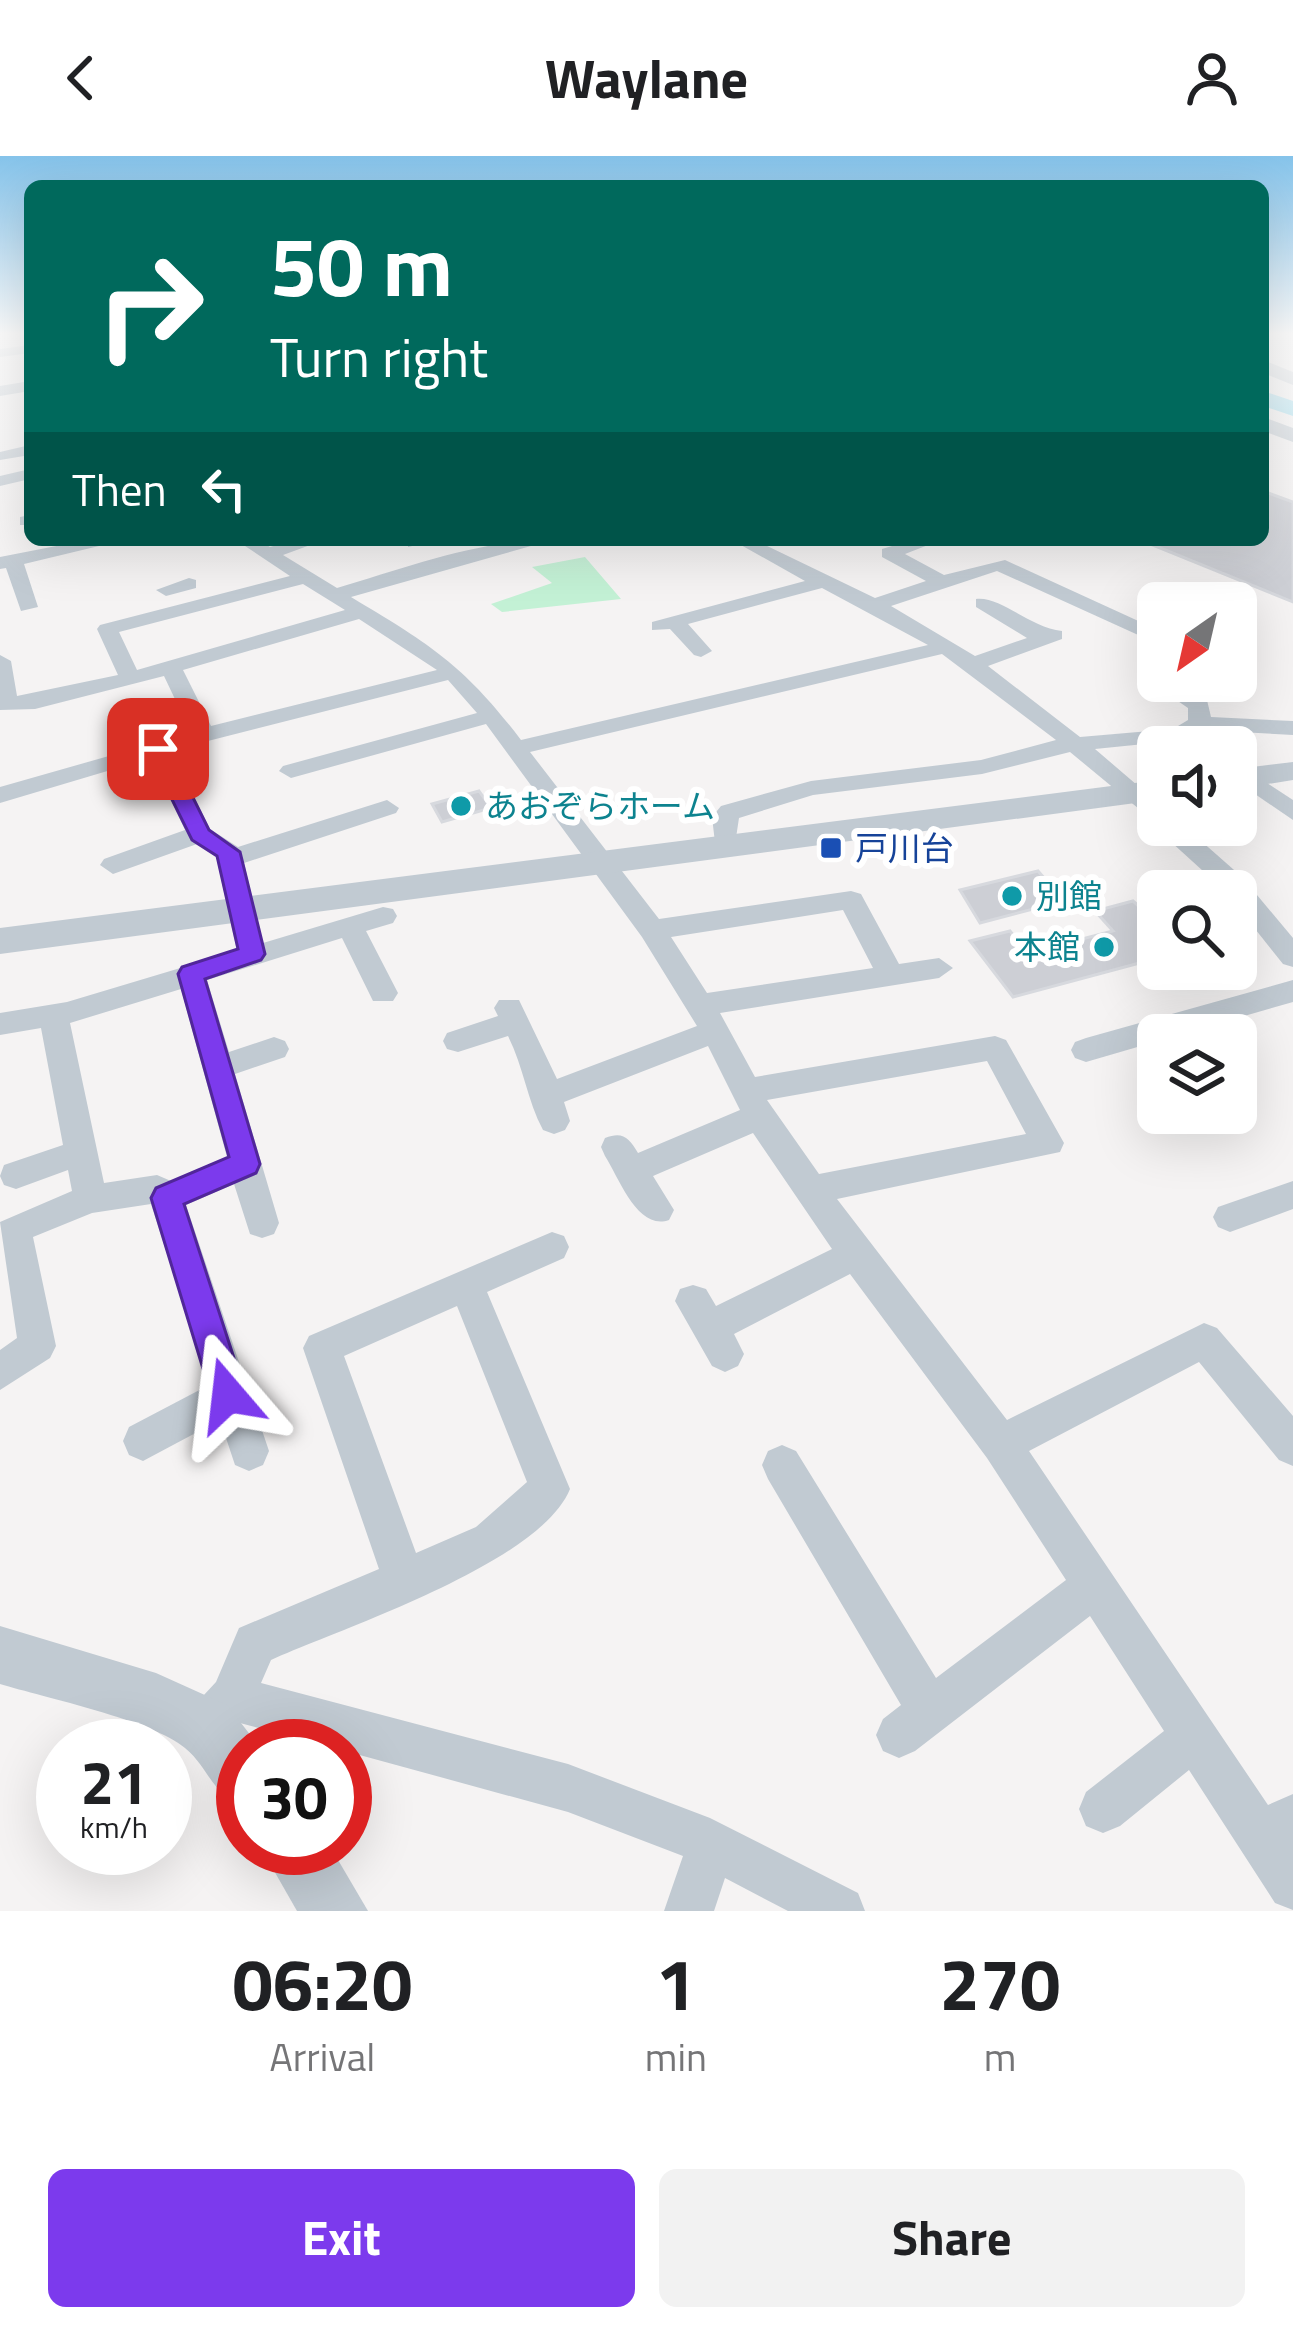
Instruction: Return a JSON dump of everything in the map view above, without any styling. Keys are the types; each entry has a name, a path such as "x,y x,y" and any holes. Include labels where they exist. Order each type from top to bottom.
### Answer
{"street":[{"path":"0,607 27,604 7,562 86,546"},
{"path":"256,546 339,594 453,672 517,748 652,930 708,1018 752,1104 856,1254 1001,1444 1196,1735 1277,1826 1293,1885"},
{"path":"268,553 294,546"},
{"path":"434,546 452,559"},
{"path":"339,594 509,546"},
{"path":"751,546 874,605 945,646 1137,790"},
{"path":"912,546 889,553 942,582"},
{"path":"874,605 998,564 1137,628"},
{"path":"130,679 107,629 308,578"},
{"path":"701,651 667,624 742,609 823,582"},
{"path":"166,590 189,584"},
{"path":"971,665 1049,637 996,607"},
{"path":"0,661 3,702 34,702 361,612"},
{"path":"517,748 945,646"},
{"path":"171,668 204,735 453,672"},
{"path":"813,678 836,702"},
{"path":"291,771 490,716"},
{"path":"1257,731 1293,728"},
{"path":"725,844 724,817 811,788 982,767 1080,745 1137,740"},
{"path":"0,795 158,749 200,834 228,852 252,954"},
{"path":"1257,774 1293,771"},
{"path":"1257,787 1293,812"},
{"path":"0,941 725,844 1137,801"},
{"path":"230,859 387,808"},
{"path":"113,865 200,834"},
{"path":"1192,846 1233,883 1293,957"},
{"path":"652,930 851,900 891,976"},
{"path":"0,1024 54,1016 383,916"},
{"path":"350,926 383,993"},
{"path":"458,1041 513,1015 538,1066 549,1109 708,1018 939,968"},
{"path":"191,974 262,1223"},
{"path":"1229,1014 1293,991"},
{"path":"54,1016 84,1132 90,1199"},
{"path":"1086,1050 1137,1039"},
{"path":"657,1210 625,1158 752,1104 995,1048 1048,1143 812,1190"},
{"path":"218,1068 274,1049"},
{"path":"16,1174 84,1132"},
{"path":"166,1198 245,1164"},
{"path":"0,1372 42,1358 14,1229 90,1199 157,1189 166,1198 249,1451"},
{"path":"1230,1217 1293,1195"},
{"path":"403,1577 322,1348 552,1246"},
{"path":"709,1328 856,1254"},
{"path":"222,1719 219,1712 255,1644 491,1542 550,1489 466,1284"},
{"path":"1001,1444 1204,1340 1293,1445"},
{"path":"143,1441 228,1395"},
{"path":"782,1465 914,1722 1094,1586"},
{"path":"0,1655 156,1703 219,1712 568,1788 712,1844 840,1911"},
{"path":"1102,1809 1196,1735"},
{"path":"689,1911 712,1844"},
{"path":"310,1875 335,1911"}],"green space":[{"path":"585,557 621,599 502,612 491,604 552,583 532,567"}],"building":[{"path":"1269,493 1293,502 1293,602 1257,587 1257,582 1244,582 1155,546 1269,546"},
{"name":"あおぞらホーム","path":"479,791 491,808 442,822 432,804"},
{"name":"別館","path":"1038,871 1064,901 980,923 960,890"},
{"name":"本館","path":"1133,901 1137,905 1137,964 1013,997 970,941 1010,931 1028,953 1113,931 1095,911"}],"place":[{"name":"あおぞらホーム","path":"461,806"},
{"name":"戸川台","path":"831,848"},
{"name":"別館","path":"1012,896"},
{"name":"本館","path":"1104,947"}],"route":[{"path":"158,749 200,834 228,852 252,954 191,974 245,1164 166,1198 228,1395"}]}
